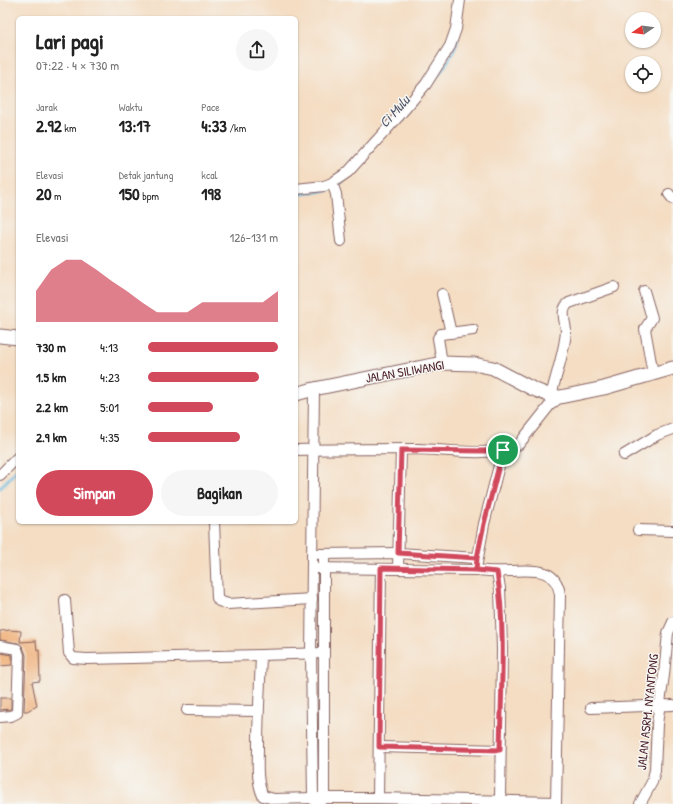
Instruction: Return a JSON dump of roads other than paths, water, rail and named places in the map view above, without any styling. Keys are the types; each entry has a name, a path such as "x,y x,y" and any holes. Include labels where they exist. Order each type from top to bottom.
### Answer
{"street":[{"path":"298,189 313,188 332,183 348,172 426,84 450,46 456,29 460,0"},
{"path":"332,183 336,194 341,241"},
{"path":"298,450 484,451 512,448 519,444 556,397 566,332 563,312 565,307 569,303 614,287"},
{"path":"644,290 652,318 645,329 653,374"},
{"path":"442,294 451,333"},
{"path":"442,363 438,338 441,334 473,330"},
{"path":"0,336 16,338"},
{"name":"JALAN SILIWANGI","path":"298,393 442,363 474,364 493,368 533,389 556,397"},
{"path":"556,397 604,388 673,368"},
{"path":"314,389 311,653 312,714 318,801"},
{"path":"624,455 657,435 673,429"},
{"path":"398,569 401,450"},
{"path":"476,570 477,558 503,450"},
{"path":"0,475 16,459"},
{"path":"214,524 217,598 219,601 228,604 312,599"},
{"path":"638,530 673,531"},
{"path":"312,554 398,553 477,558"},
{"path":"318,801 324,715 324,554"},
{"path":"261,655 258,711 258,776 259,786 263,796 274,799 318,801 378,798 500,800 556,803 560,610 559,587 550,575 533,570 497,572 476,570 312,568"},
{"path":"378,798 381,568"},
{"path":"497,572 500,588 502,649 500,800"},
{"path":"65,600 69,653 73,658 87,659 324,653"},
{"name":"JALAN ASRM. NYANTONG","path":"640,804 652,782 655,770 659,706 668,633 673,622"},
{"path":"0,646 17,648 19,651 19,657 17,713 11,716 0,717"},
{"path":"590,708 673,705"},
{"path":"187,710 258,711"},
{"path":"312,714 324,715"},
{"path":"379,747 500,750"}],"waterway":[{"name":"Ci Mulu","path":"429,87 446,64 458,37"},
{"name":"Ci Mulu","path":"400,122 416,104"},
{"name":"Ci Mulu","path":"298,194 328,190 344,180"},
{"name":"Ci Mulu","path":"0,488 16,471"}]}
